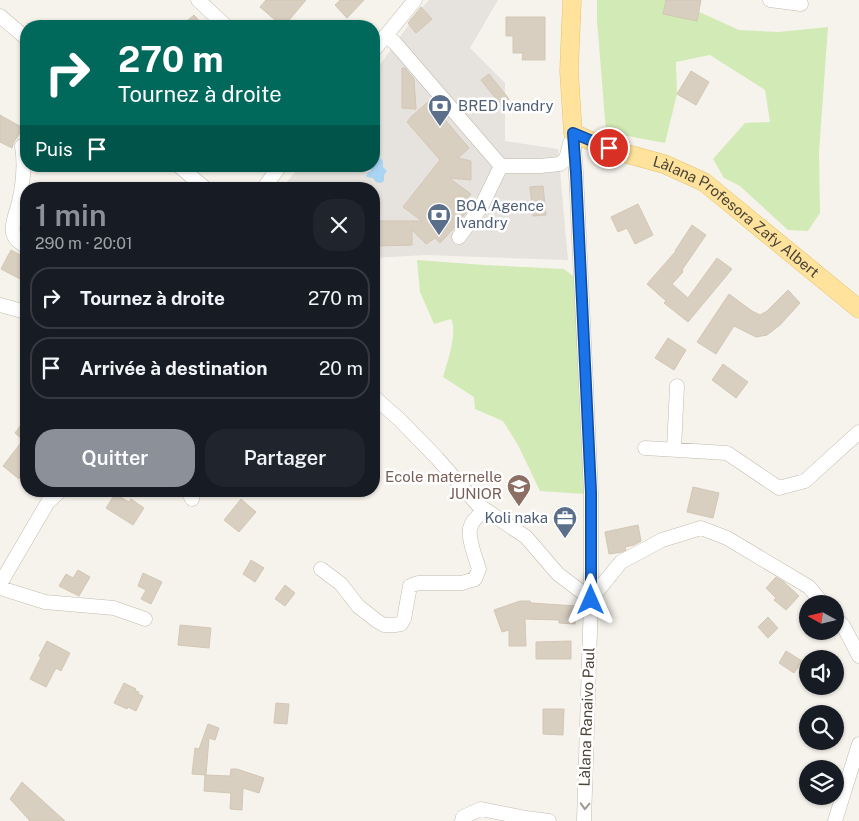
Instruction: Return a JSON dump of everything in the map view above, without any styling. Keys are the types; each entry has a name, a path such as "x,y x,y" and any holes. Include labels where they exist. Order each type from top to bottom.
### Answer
{"main road":[{"path":"572,0 569,71 573,133"},
{"name":"Làlana Profesora Zafy Albert","path":"573,133 609,148 664,164 704,182 859,309"}],"street":[{"path":"198,0 220,20"},
{"path":"380,42 415,0"},
{"path":"770,0 801,4"},
{"path":"0,16 20,33"},
{"path":"386,35 501,166 560,164 566,159 573,133"},
{"name":"Làlana Ranaivo Paul","path":"573,133 591,492 591,600 584,821"},
{"path":"459,237 481,208 501,166"},
{"path":"186,172 198,182"},
{"path":"20,199 13,234 20,243"},
{"path":"0,305 20,310"},
{"path":"674,449 677,386"},
{"path":"380,403 400,420 476,504 526,537 558,574 591,600 621,562 662,540 701,528 727,538 808,588 815,595"},
{"path":"646,448 727,453 779,488 805,481 859,432"},
{"path":"53,497 48,502 1,581 45,602 114,608 145,619"},
{"path":"321,569 341,584 358,606 377,621 384,625 401,624 404,620 410,586 418,583 462,583 475,579 479,569 472,546 470,528 475,518 485,510"},
{"path":"844,627 859,656"},
{"path":"835,821 859,744"},
{"path":"462,821 463,817 481,810 549,821"}],"shaded area":[{"path":"429,0 498,0 470,48 505,83 505,141 558,149 568,260 426,255 380,258 380,182 287,182 295,172 380,172 380,65 418,12"}],"green space":[{"path":"597,0 674,0 739,30 779,32 828,27 819,152 820,213 808,231 788,230 740,186 724,178 713,159 745,123 770,122 765,90 710,55 676,62 677,94 665,143 606,132"},
{"path":"417,260 564,269 573,276 579,305 586,494 540,491 518,445 503,421 475,409 474,397 443,377 451,348 453,324 451,319 434,324 420,292"}],"water":[{"path":"380,158 383,161 383,167 387,171 384,175 384,181 381,183 376,182 373,178 366,175 369,172 380,172"}],"building":[{"path":"266,0 306,0 289,20 275,20 260,7"},
{"path":"340,0 364,0 347,18 335,5"},
{"path":"666,0 701,0 697,21 663,14"},
{"path":"421,7 432,19 416,33 408,23"},
{"path":"194,15 199,20 188,20"},
{"path":"506,17 545,17 545,60 522,60 523,53 513,53 513,36 506,36"},
{"path":"402,68 405,68 414,79 416,109 402,108"},
{"path":"691,71 709,82 696,105 677,94"},
{"path":"489,74 509,99 501,105 481,80"},
{"path":"429,101 469,148 458,158 471,161 471,180 449,178 471,194 463,204 469,208 440,243 435,238 426,244 412,230 412,245 380,246 380,221 422,221 403,207 440,160 407,122"},
{"path":"0,115 20,126 20,133 12,148 0,142"},
{"path":"543,186 546,215 533,216 530,187"},
{"path":"638,204 653,235 635,244 627,228 618,232 611,217"},
{"path":"692,225 706,235 682,270 683,272 672,284 688,298 717,258 732,269 688,322 664,303 666,301 647,284 676,251"},
{"path":"11,250 20,255 20,279 1,269"},
{"path":"788,290 800,303 780,325 767,335 756,337 734,326 716,354 697,342 729,294 760,315 767,311"},
{"path":"668,338 686,350 674,370 655,358"},
{"path":"723,364 748,382 736,398 712,380"},
{"path":"20,426 20,437 15,433"},
{"path":"20,444 19,479 3,466"},
{"path":"693,487 719,493 713,518 687,512"},
{"path":"113,497 120,497 129,502 131,499 144,508 133,525 106,508"},
{"path":"241,499 256,512 239,532 224,520"},
{"path":"638,525 641,541 625,547 626,550 622,552 609,554 605,532"},
{"path":"251,560 264,568 255,582 243,574"},
{"path":"78,570 90,577 79,596 59,586 66,574 73,578"},
{"path":"143,573 162,582 151,604 141,599 146,590 138,586"},
{"path":"776,577 799,596 786,610 774,600 776,598 766,588"},
{"path":"285,585 295,593 285,606 275,599"},
{"path":"520,601 576,606 575,624 559,623 559,620 525,619 526,646 509,646 509,630 502,632 494,610"},
{"path":"768,617 778,628 768,638 758,627"},
{"path":"180,625 211,628 209,648 178,645"},
{"path":"47,641 70,653 61,671 56,668 46,687 30,679"},
{"path":"571,641 571,659 536,659 536,642"},
{"path":"786,651 799,659 799,666 794,673 779,663"},
{"path":"124,683 136,689 135,691 139,692 138,694 143,696 136,711 114,703"},
{"path":"276,703 289,704 287,724 274,723"},
{"path":"543,709 564,709 563,735 543,734"},
{"path":"208,724 219,728 215,740 209,738 206,775 192,774 195,748 199,749"},
{"path":"231,769 237,769 264,778 259,793 243,788 242,810 230,809 231,793 204,791 205,775 230,776"},
{"path":"22,782 65,821 30,821 10,799"}],"place":[{"name":"BRED Ivandry","path":"440,127"},
{"name":"BOA Agence Ivandry","path":"439,236"},
{"name":"Ecole maternelle JUNIOR","path":"519,507"},
{"name":"Koli naka","path":"565,539"}],"route":[{"path":"591,600 591,492 573,133 609,148"}]}
